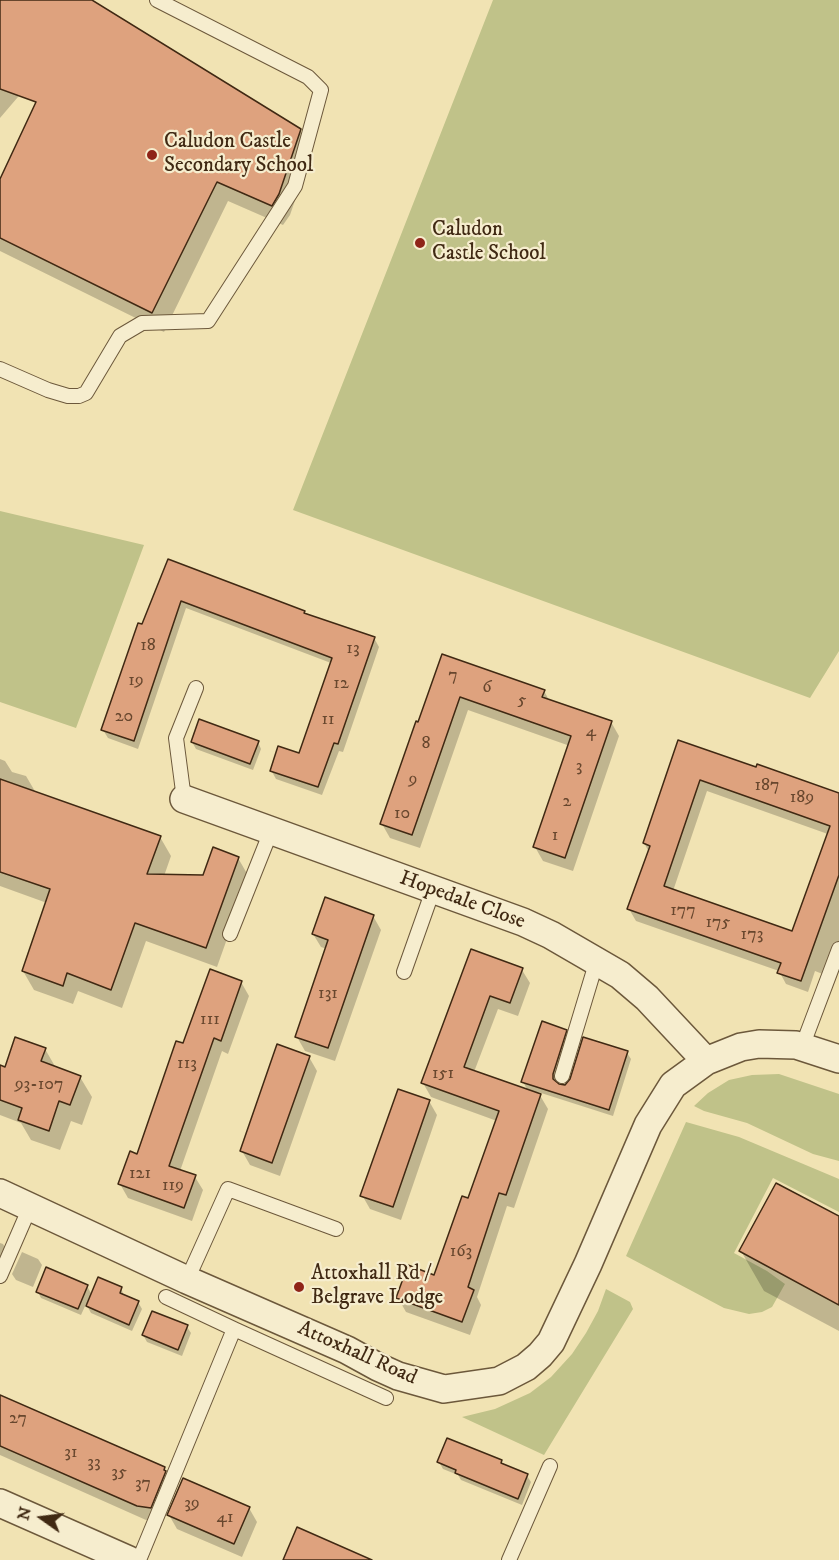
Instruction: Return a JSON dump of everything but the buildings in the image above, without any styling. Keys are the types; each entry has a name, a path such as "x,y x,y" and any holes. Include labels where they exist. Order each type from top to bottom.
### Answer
{"street":[{"name":"Hopedale Close","path":"184,799 551,934 620,975 647,998 706,1061"},
{"name":"Attoxhall Road","path":"11,1200 419,1384 444,1389 499,1381 526,1366 540,1355 550,1342 588,1264 651,1119 673,1085 706,1061 741,1047 759,1044 777,1043 802,1047 839,1059"},
{"path":"0,1503 129,1560"}],"lane":[{"path":"0,369 48,390 68,396 80,396 86,393 120,336 135,327 142,323 208,321 295,186 321,90 308,77 157,0"},
{"path":"184,799 176,738 196,688"},
{"path":"230,933 271,831"},
{"path":"404,972 433,890"},
{"path":"802,1047 839,950"},
{"path":"562,1076 597,960"},
{"path":"187,1280 228,1189 336,1229"},
{"path":"0,1276 11,1200"},
{"path":"166,1297 386,1398"},
{"path":"139,1560 234,1329"},
{"path":"509,1560 550,1466"}],"green space":[{"path":"493,0 839,0 839,651 810,698 293,510"},
{"path":"0,511 144,545 76,728 0,702"},
{"path":"779,1074 839,1094 839,1161 813,1154 747,1123 694,1106 708,1093 729,1080 752,1075"},
{"path":"686,1122 739,1137 839,1179 839,1212 773,1178 734,1253 785,1284 772,1307 762,1312 749,1314 724,1308 626,1256"},
{"path":"606,1289 630,1302 633,1309 544,1455 462,1417 495,1409 530,1393 551,1377 572,1354 586,1333 598,1311"}],"place":[{"name":"Caludon Castle Secondary School","path":"152,155"},
{"name":"Caludon Castle School","path":"420,243"},
{"name":"Attoxhall Rd / Belgrave Lodge","path":"299,1287"}]}
